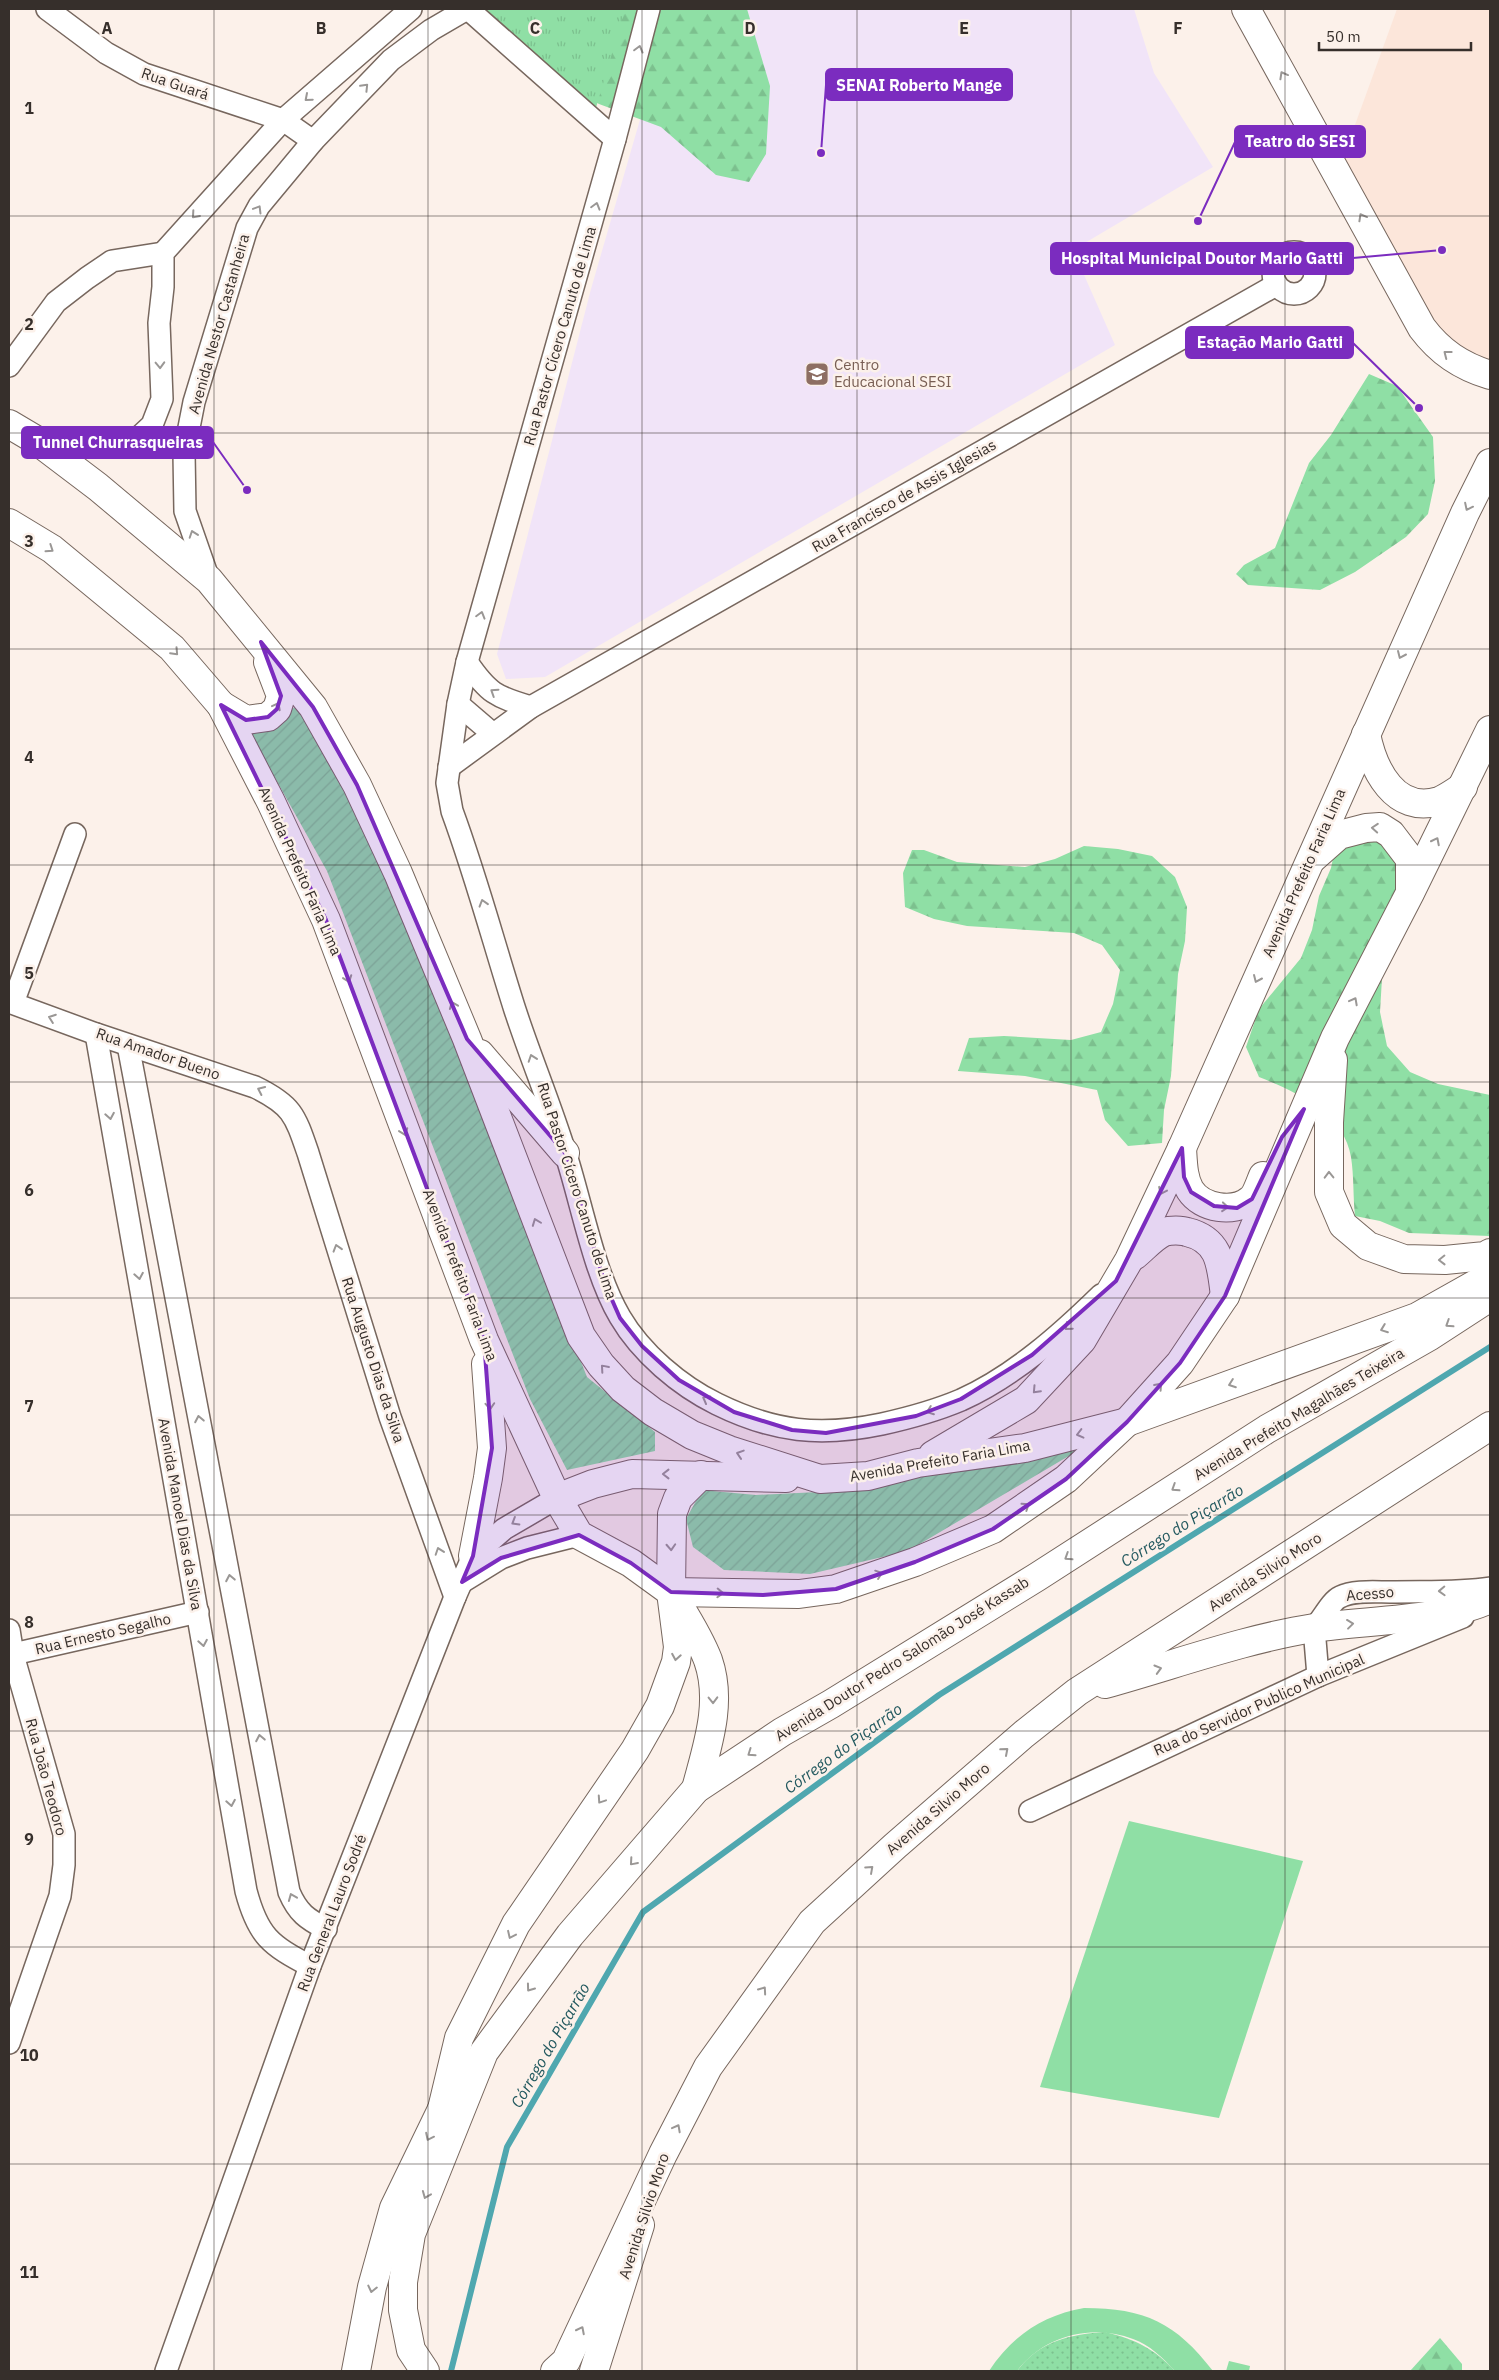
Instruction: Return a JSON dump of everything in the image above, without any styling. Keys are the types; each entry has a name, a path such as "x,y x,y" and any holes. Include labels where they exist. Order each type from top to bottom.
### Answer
{"main road":[{"path":"1246,9 1422,328 1434,344 1452,359 1490,375"},
{"name":"Avenida Prefeito Faria Lima","path":"9,424 36,440 98,487 209,580 313,707 357,785 398,873 467,1040 581,1336 601,1365 623,1389 652,1412 692,1435 728,1450 820,1480 868,1476 918,1463 1025,1448 1127,1422"},
{"name":"Avenida Prefeito Faria Lima","path":"918,1463 1026,1400 1082,1340 1122,1271 1182,1148 1465,512 1490,463"},
{"name":"Avenida Prefeito Faria Lima","path":"9,523 52,549 172,648 221,705 326,920 484,1340 558,1498 579,1535"},
{"path":"221,705 246,720 268,717 277,709 281,696 261,642"},
{"path":"579,1535 631,1562 671,1592 799,1594 836,1589 915,1562 993,1529 1066,1479 1127,1422 1180,1363 1224,1296 1335,1038 1410,893 1489,733"},
{"path":"1366,734 1370,753 1380,775 1400,798 1417,803 1439,801 1463,787"},
{"path":"1307,864 1339,835 1366,828 1380,827 1392,834 1410,859 1410,893"},
{"path":"1335,1038 1329,1122 1329,1192 1343,1225 1368,1246 1404,1259 1445,1260 1485,1256 1490,1253"},
{"path":"467,1040 565,1153"},
{"path":"1182,1148 1184,1177 1191,1192 1214,1206 1237,1208 1252,1199 1282,1138 1304,1109"},
{"path":"1122,1271 1165,1232 1184,1231 1200,1235 1211,1244 1220,1261 1224,1296"},
{"name":"Avenida Prefeito Magalhães Teixeira","path":"1127,1422 1417,1317 1490,1276"},
{"name":"Avenida Prefeito Magalhães Teixeira","path":"1108,1530 1267,1429 1430,1336 1490,1297"},
{"path":"473,1556 492,1448 484,1340"},
{"name":"Avenida Silvio Moro","path":"594,2371 663,2154 708,2067 812,1922 1024,1734 1077,1692 1490,1426"},
{"path":"558,1498 593,1484 632,1474 702,1474 820,1480"},
{"path":"442,2109 459,2038 516,1924 635,1750 660,1706 676,1662 678,1647 671,1592 672,1514 678,1498 702,1474"},
{"name":"Avenida Doutor Pedro Salomão José Kassab","path":"356,2371 372,2288 394,2208 442,2109 570,1935 696,1789 782,1732 831,1704 1108,1530"},
{"name":"Avenida Doutor Pedro Salomão José Kassab","path":"671,1592 702,1647 708,1661 713,1688 712,1728 696,1789"},
{"path":"1077,1692 1257,1641 1314,1628 1456,1610 1490,1600"},
{"path":"422,2367 411,2350 403,2310 403,2282 411,2234 484,2052"},
{"path":"555,2371 566,2361 656,2172"}],"street":[{"name":"Rua Guará","path":"47,9 106,53 144,74 283,120 313,141"},
{"path":"9,366 56,302 87,278 112,261 163,253 283,120 411,9"},
{"path":"467,9 615,139"},
{"name":"Avenida Nestor Castanheira","path":"209,580 185,511 184,453 194,402 247,228 259,206 313,141 392,60 431,30 467,9"},
{"name":"Rua Pastor Cícero Canuto de Lima","path":"649,9 615,139 467,662 458,704 447,783 452,811 516,1012 565,1153 605,1284 620,1318 642,1346 679,1380 702,1397 734,1412 792,1430 826,1433 856,1430 916,1416 961,1399 997,1379 1066,1329 1122,1271"},
{"path":"36,440 116,447 137,438 152,425 162,399 159,323 163,287 163,253"},
{"name":"Rua Francisco de Assis Iglesias","path":"532,707 1276,285"},
{"path":"467,662 491,692 509,701 532,707"},
{"path":"458,704 494,734"},
{"path":"449,768 532,707"},
{"path":"11,1003 75,834"},
{"name":"Rua Amador Bueno","path":"11,1003 96,1034 255,1087 274,1096 288,1108 297,1121"},
{"name":"Avenida Manoel Dias da Silva","path":"96,1034 246,1891 253,1916 264,1935 281,1951 310,1966"},
{"path":"128,1045 289,1892 296,1907 308,1919 326,1930"},
{"path":"104,1077 134,1070"},
{"name":"Rua Augusto Dias da Silva","path":"297,1121 390,1417 458,1590"},
{"name":"Rua General Lauro Sodré","path":"166,2371 310,1966 326,1930 458,1590 473,1556 504,1529 558,1498"},
{"path":"458,1590 482,1568 502,1558 527,1548 579,1535"},
{"name":"Acesso","path":"1314,1628 1326,1615 1330,1604 1348,1594 1490,1588"},
{"name":"Rua do Servidor Publico Municipal","path":"1030,1811 1318,1676 1428,1632 1490,1604"},
{"name":"Rua Ernesto Segalho","path":"11,1655 198,1612"},
{"path":"1314,1628 1318,1676"},
{"name":"Rua João Teodoro","path":"9,1630 11,1655 64,1834 64,1865 60,1896 9,2043"}],"highlighted area":[{"path":"261,642 313,707 357,785 467,1039 565,1153 605,1284 620,1318 642,1346 679,1380 734,1412 792,1430 826,1433 916,1416 961,1399 1032,1355 1116,1281 1182,1148 1184,1177 1191,1192 1214,1206 1237,1208 1252,1199 1282,1137 1304,1109 1225,1296 1180,1363 1127,1422 1066,1479 993,1529 915,1562 836,1589 763,1595 671,1592 631,1563 579,1535 501,1558 462,1582 473,1556 492,1448 484,1340 326,920 221,705 246,720 268,717 277,709 281,696"}],"shaded area":[{"name":"Centro Educacional SESI","path":"672,9 1134,9 1154,73 1213,167 1073,250 1115,345 545,677 506,679 497,654 591,289"},
{"path":"1397,9 1490,9 1490,367 1445,342 1343,158"}],"green space":[{"path":"470,9 747,9 770,86 766,154 749,182 716,175 661,127 599,104 542,71"},
{"path":"510,9 625,9 593,118 495,19"},
{"path":"1369,374 1397,386 1433,437 1435,481 1428,514 1406,537 1355,572 1320,590 1248,585 1236,574 1244,565 1275,548 1309,463 1331,435"},
{"path":"303,704 356,796 437,995 587,1377 655,1432 655,1451 567,1470 530,1399 327,871 275,778 242,730"},
{"path":"1368,822 1402,824 1415,854 1384,944 1380,1012 1387,1046 1410,1072 1438,1084 1490,1095 1490,1236 1409,1233 1380,1221 1355,1216 1351,1157 1347,1142 1339,1128 1329,1116 1303,1097 1259,1077 1246,1047 1259,1009 1301,958 1312,930 1319,896 1331,868 1338,834"},
{"path":"1084,846 1118,849 1152,856 1175,877 1187,907 1185,941 1178,974 1171,1076 1164,1110 1162,1143 1128,1146 1105,1120 1097,1090 1025,1076 958,1071 969,1038 1004,1036 1071,1040 1101,1032 1113,1004 1120,970 1102,945 1074,933 967,926 934,919 905,907 903,873 912,850 924,850 957,862 1025,867 1055,859"},
{"path":"1089,1444 908,1551 810,1574 724,1570 693,1547 686,1519 702,1490 756,1495 839,1491"},
{"path":"1129,1821 1303,1861 1219,2118 1040,2087"},
{"path":"1084,2308 1125,2311 1142,2315 1157,2322 1172,2330 1186,2341 1213,2371 1175,2371 1156,2352 1145,2345 1117,2334 1101,2332 1069,2336 1054,2341 1040,2349 1017,2371 989,2371 1008,2347 1030,2329 1055,2316"},
{"path":"1105,2332 1144,2346 1159,2356 1175,2371 1017,2371 1035,2353 1056,2341 1068,2337"},
{"path":"1440,2338 1462,2364 1462,2371 1410,2371"},
{"path":"1229,2361 1250,2366 1249,2371 1226,2371"}],"waterway":[{"name":"Córrego do Piçarrão","path":"451,2371 507,2147 643,1912 939,1695 1490,1347"}],"place":[{"name":"SENAI Roberto Mange","path":"821,153"},
{"name":"Teatro do SESI","path":"1198,221"},
{"name":"Hospital Municipal Doutor Mario Gatti","path":"1442,250"},
{"name":"Centro Educacional SESI","path":"817,374"},
{"name":"Estação Mario Gatti","path":"1419,408"},
{"name":"Tunnel Churrasqueiras","path":"247,490"}]}
